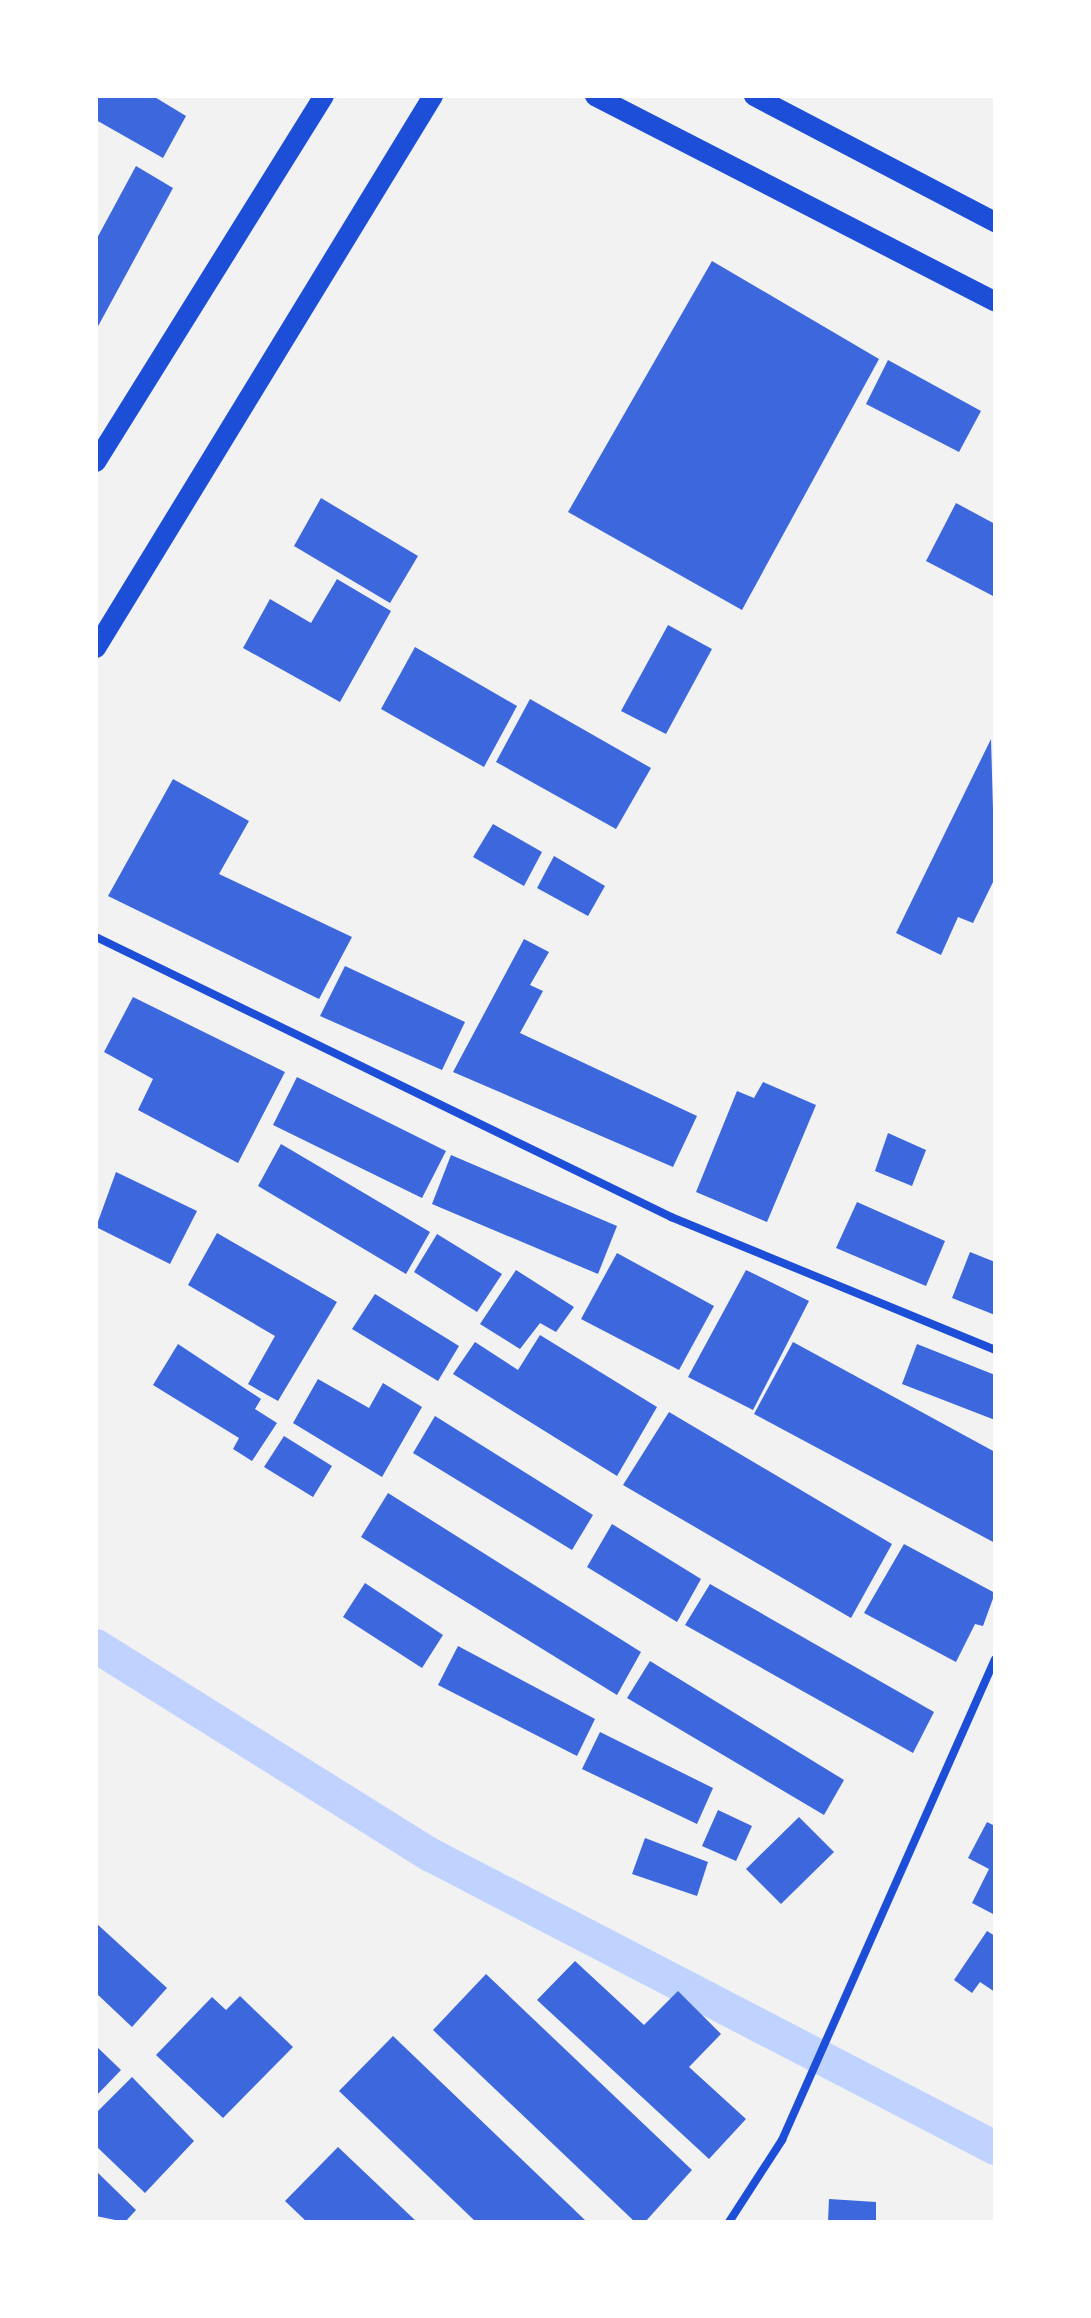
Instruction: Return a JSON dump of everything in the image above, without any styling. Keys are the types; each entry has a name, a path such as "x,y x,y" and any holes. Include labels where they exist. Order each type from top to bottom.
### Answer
{"main road":[{"path":"96,462 324,96"},
{"path":"96,648 433,96"},
{"path":"595,96 995,302"},
{"path":"754,96 995,222"}],"street":[{"path":"96,937 671,1217 995,1350"},
{"path":"729,2222 782,2140 846,2005 995,1659"}],"building":[{"path":"96,96 153,96 186,116 163,158 96,120"},
{"path":"136,166 173,188 96,330 96,240"},
{"path":"712,261 879,359 742,610 568,512"},
{"path":"888,360 981,411 959,452 866,404"},
{"path":"321,498 418,556 390,603 294,546"},
{"path":"956,503 995,524 995,597 926,561"},
{"path":"337,579 391,611 340,702 243,648 270,599 311,623"},
{"path":"668,625 712,649 666,734 621,711"},
{"path":"415,647 517,706 484,767 381,709"},
{"path":"530,699 651,768 616,829 496,762"},
{"path":"991,739 995,878 973,923 958,917 941,955 896,933"},
{"path":"173,779 249,821 219,874 352,937 319,999 108,896"},
{"path":"493,824 542,852 524,886 473,857"},
{"path":"554,856 605,886 588,916 537,888"},
{"path":"524,939 549,952 530,985 543,991 520,1033 697,1116 673,1167 453,1072"},
{"path":"345,966 465,1022 442,1070 320,1016"},
{"path":"133,997 285,1072 238,1163 138,1110 153,1079 104,1052"},
{"path":"297,1077 446,1151 422,1198 273,1125"},
{"path":"763,1082 816,1105 767,1222 696,1192 737,1091 754,1098"},
{"path":"888,1133 926,1150 912,1186 875,1171"},
{"path":"281,1144 430,1232 406,1274 258,1186"},
{"path":"451,1155 617,1226 598,1274 432,1204"},
{"path":"116,1172 197,1211 170,1264 96,1227"},
{"path":"857,1202 945,1241 926,1286 836,1248"},
{"path":"217,1233 337,1302 278,1401 248,1384 275,1336 188,1285"},
{"path":"437,1234 502,1274 477,1312 414,1272"},
{"path":"970,1252 995,1262 995,1315 952,1298"},
{"path":"617,1253 714,1306 679,1370 581,1319"},
{"path":"516,1270 574,1307 556,1332 540,1323 520,1349 480,1324"},
{"path":"746,1270 809,1301 753,1410 688,1377"},
{"path":"375,1294 459,1346 438,1381 352,1329"},
{"path":"540,1335 657,1407 617,1476 453,1374 475,1342 518,1370"},
{"path":"793,1342 995,1452 995,1543 754,1414"},
{"path":"178,1344 261,1399 255,1409 277,1423 252,1461 233,1449 239,1438 153,1385"},
{"path":"917,1344 995,1375 995,1420 902,1384"},
{"path":"318,1379 369,1408 383,1383 422,1407 382,1477 293,1423"},
{"path":"669,1412 892,1544 851,1618 623,1485"},
{"path":"435,1416 593,1515 572,1550 413,1453"},
{"path":"284,1436 332,1466 313,1497 264,1467"},
{"path":"388,1493 641,1652 617,1695 361,1537"},
{"path":"612,1524 701,1579 677,1622 587,1567"},
{"path":"904,1544 995,1593 983,1626 975,1624 956,1662 864,1613"},
{"path":"365,1583 443,1635 422,1668 343,1617"},
{"path":"710,1584 934,1712 913,1753 685,1625"},
{"path":"458,1646 595,1719 577,1756 438,1685"},
{"path":"650,1661 844,1780 824,1815 627,1698"},
{"path":"600,1732 713,1788 697,1824 582,1769"},
{"path":"718,1810 752,1826 736,1861 702,1846"},
{"path":"799,1817 834,1852 781,1904 746,1869"},
{"path":"987,1822 995,1826 995,1915 972,1903 989,1869 968,1858"},
{"path":"645,1838 708,1862 697,1896 632,1874"},
{"path":"96,1923 167,1988 132,2027 96,1993"},
{"path":"987,1931 995,1936 995,1992 980,1982 972,1993 954,1980"},
{"path":"575,1961 644,2025 678,1991 721,2034 689,2067 746,2119 709,2159 537,2000"},
{"path":"486,1974 692,2170 645,2222 635,2222 433,2030"},
{"path":"240,1996 293,2047 223,2118 156,2055 212,1997 226,2010"},
{"path":"393,2036 587,2222 476,2222 339,2091"},
{"path":"96,2046 121,2070 96,2096"},
{"path":"132,2077 194,2141 145,2193 96,2146 96,2113"},
{"path":"338,2147 417,2222 307,2222 285,2201"},
{"path":"96,2171 136,2210 125,2222 96,2216"},
{"path":"829,2199 876,2202 876,2222 828,2222"}],"waterway":[{"path":"96,1646 431,1855 995,2148"}]}
